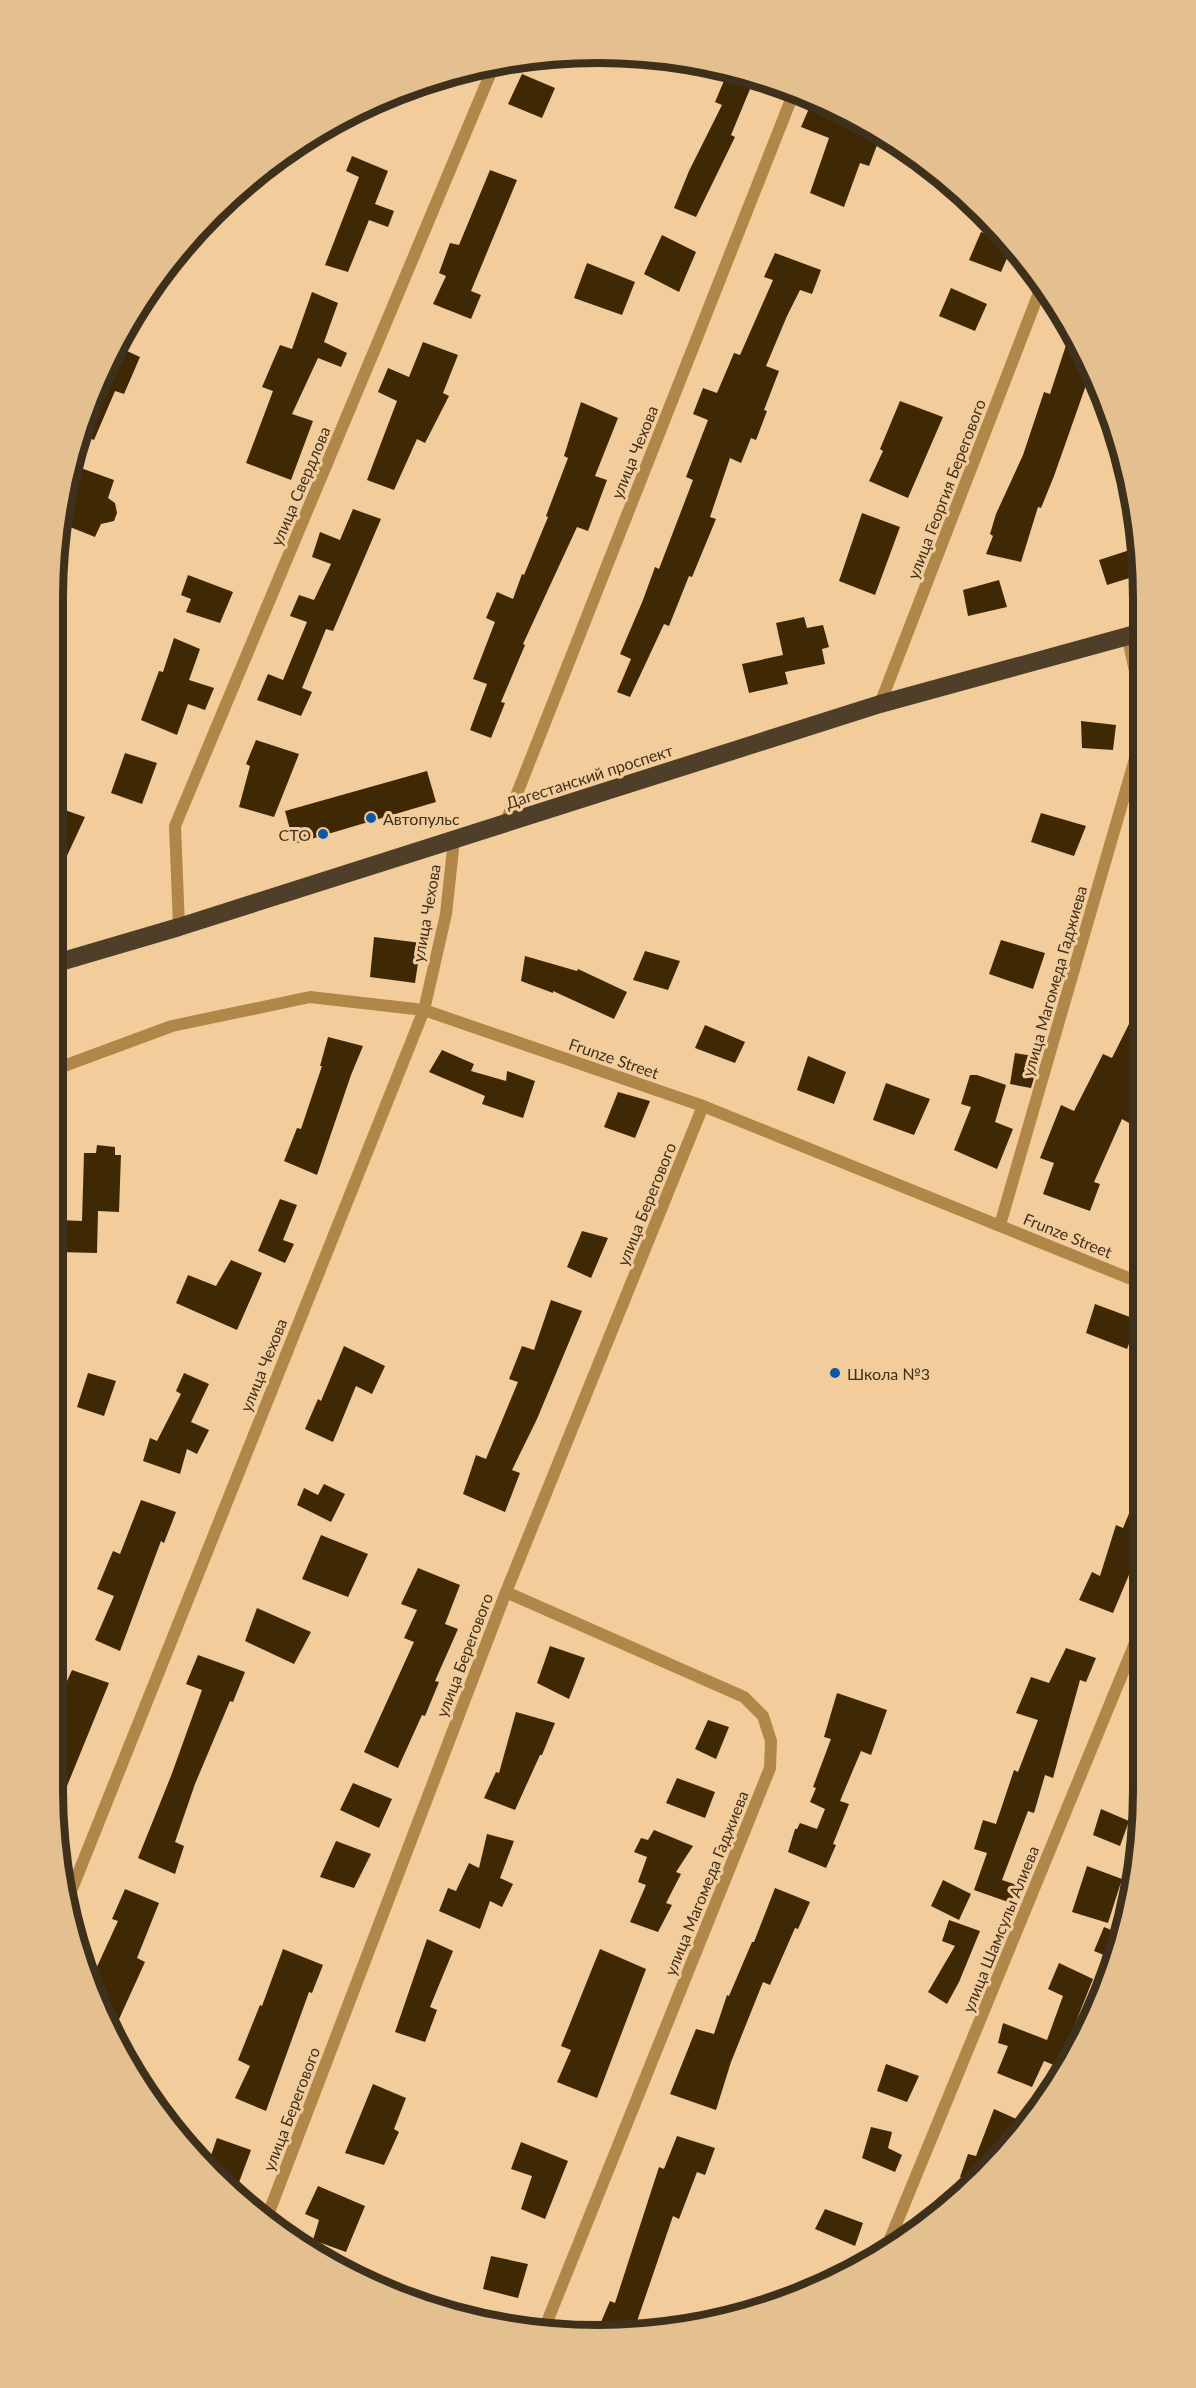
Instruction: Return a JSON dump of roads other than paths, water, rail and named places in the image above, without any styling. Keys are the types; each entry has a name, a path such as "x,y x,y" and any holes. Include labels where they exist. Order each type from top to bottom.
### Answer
{"highway":[{"name":"Дагестанский проспект","path":"63,961 178,927 880,704 1133,634"}],"street":[{"name":"улица Свердлова","path":"178,927 175,826 490,74"},
{"name":"улица Чехова","path":"505,824 791,99"},
{"name":"улица Георгия Берегового","path":"880,704 1038,295"},
{"name":"улица Магомеда Гаджиева","path":"1000,1225 1133,766"},
{"name":"улица Чехова","path":"72,1889 424,1010 446,914 454,840"},
{"name":"Frunze Street","path":"63,1066 172,1026 310,997 424,1010 703,1106 1133,1280"},
{"name":"улица Берегового","path":"269,2212 506,1592 703,1106"},
{"name":"улица Магомеда Гаджиева","path":"506,1592 744,1697 763,1716 771,1741 770,1768 547,2322"},
{"name":"улица Шамсулы Алиева","path":"891,2238 1133,1648"}],"place":[{"name":"Автопульс","path":"371,818"},
{"name":"СТО","path":"323,834"},
{"name":"Школа №3","path":"835,1373"}]}
